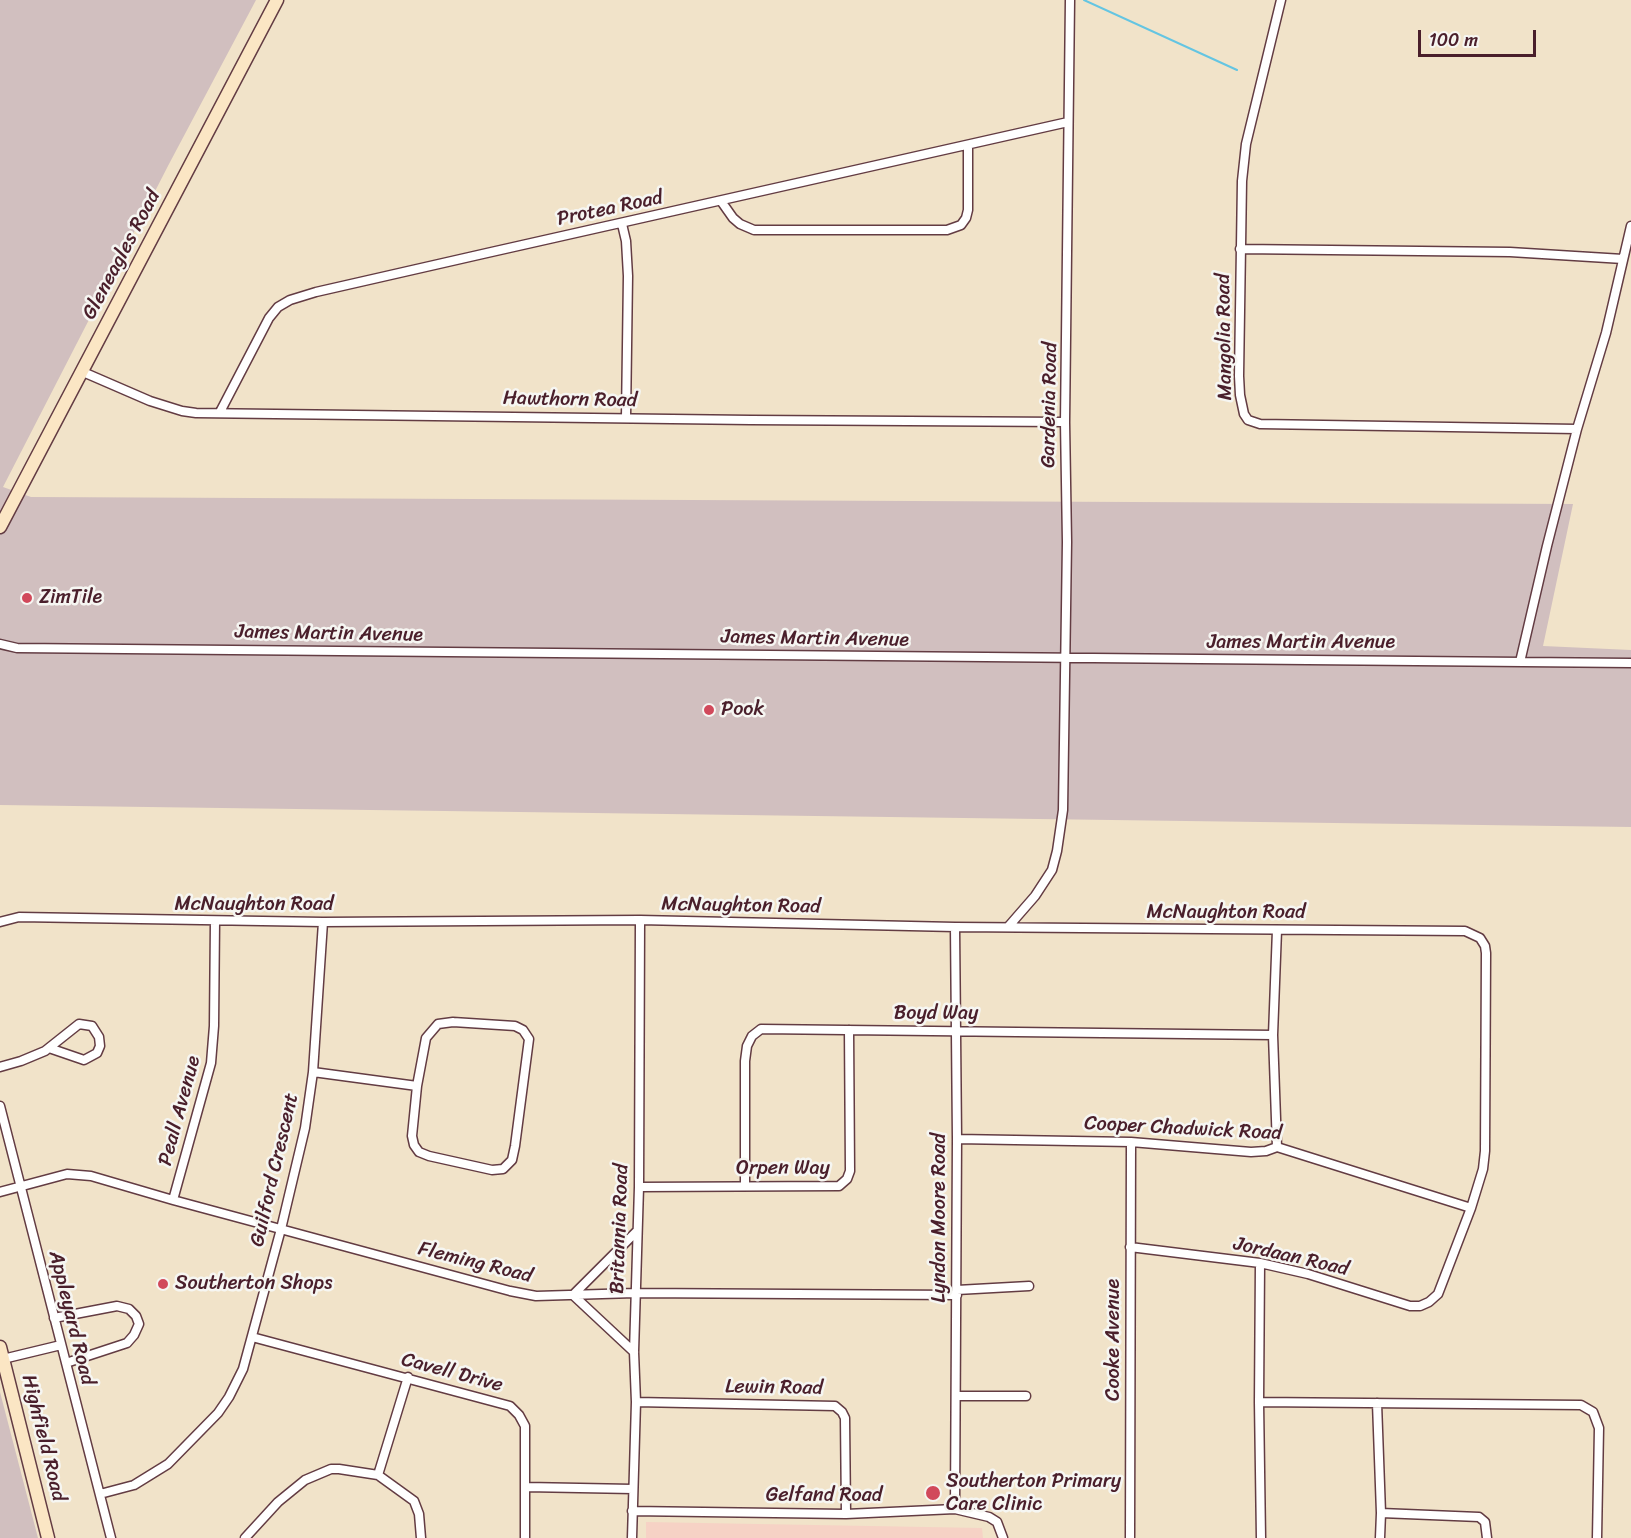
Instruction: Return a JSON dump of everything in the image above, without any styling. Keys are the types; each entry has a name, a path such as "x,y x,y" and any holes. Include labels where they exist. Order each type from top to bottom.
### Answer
{"street":[{"name":"Gleneagles Road","path":"0,527 277,0"},
{"name":"Gardenia Road","path":"1008,927 1035,896 1052,870 1063,810 1070,0"},
{"name":"Mangolia Road","path":"1281,0 1246,144 1242,181 1240,395 1244,414 1254,423 1577,429"},
{"name":"Protea Road","path":"220,412 269,318 278,307 290,300 332,288 1068,122"},
{"path":"721,201 740,224 754,230 928,231 956,228 961,225 968,210 968,145"},
{"path":"622,224 626,241 628,276 626,417"},
{"path":"1520,662 1577,429 1606,333 1631,226"},
{"path":"1240,249 1510,252 1623,259"},
{"name":"Hawthorn Road","path":"83,372 140,398 196,413 1065,422"},
{"name":"James Martin Avenue","path":"0,644 17,648 1631,663"},
{"name":"McNaughton Road","path":"0,922 19,917 323,922 640,920 955,927 1466,931 1480,938 1485,946 1486,954 1485,1151 1483,1169 1471,1208"},
{"name":"Britannia Road","path":"632,1538 636,1402 635,1293 639,1187 640,920"},
{"name":"Peall Avenue","path":"173,1200 211,1063 214,1026 215,921"},
{"name":"Guilford Crescent","path":"100,1494 134,1485 168,1464 211,1420 229,1397 243,1370 305,1128 313,1072 323,922"},
{"name":"Lyndon Moore Road","path":"955,927 957,1139 955,1509"},
{"path":"1276,1147 1273,1035 1277,930"},
{"path":"453,1022 515,1026 523,1030 529,1039 515,1146 512,1160 502,1169 492,1170 419,1152 412,1136 417,1086 426,1038 438,1024 453,1022"},
{"path":"0,1066 21,1061 49,1048 79,1024 92,1026 99,1037 100,1046 97,1053 84,1060 49,1048"},
{"name":"Boyd Way","path":"745,1185 745,1061 747,1046 752,1036 761,1029 1273,1035"},
{"name":"Orpen Way","path":"639,1187 839,1186 847,1179 850,1171 849,1030"},
{"path":"313,1072 417,1086"},
{"name":"Appleyard Road","path":"0,1106 111,1538"},
{"name":"Cooper Chadwick Road","path":"957,1139 1131,1142 1251,1152 1266,1151 1276,1147 1471,1208"},
{"name":"Cooke Avenue","path":"1130,1538 1131,1142"},
{"name":"Fleming Road","path":"0,1192 67,1174 91,1176 510,1291 536,1296 635,1293 957,1292 1029,1286"},
{"name":"Jordaan Road","path":"1130,1247 1260,1263 1308,1274 1410,1306 1420,1306 1438,1294 1471,1208"},
{"path":"634,1352 573,1295 637,1231"},
{"path":"1260,1263 1261,1538"},
{"path":"54,1318 117,1306 129,1309 136,1316 139,1324 135,1335 127,1343 66,1363"},
{"name":"Cavell Drive","path":"252,1336 510,1406 525,1426 525,1538"},
{"path":"2,1353 62,1345"},
{"name":"Highfield Road","path":"2,1353 48,1538"},
{"path":"378,1475 408,1377"},
{"path":"956,1396 1026,1396"},
{"name":"Lewin Road","path":"636,1402 835,1406 845,1418 846,1514"},
{"path":"1259,1402 1581,1405 1593,1412 1599,1428 1597,1538"},
{"path":"1377,1403 1380,1538"},
{"path":"245,1538 278,1502 305,1480 339,1468 378,1475 414,1501 419,1514 421,1538"},
{"path":"526,1487 633,1489"},
{"name":"Gelfand Road","path":"632,1511 846,1514 955,1509 989,1516 998,1522 1003,1538"},
{"path":"1381,1513 1479,1517 1485,1522 1487,1538"}],"shaded area":[{"path":"0,0 256,0 3,487 31,497 1573,504 1543,646 1631,650 1631,827 0,805"},
{"path":"0,1392 38,1538 0,1538"},
{"path":"646,1522 982,1528 983,1538 646,1538"}],"waterway":[{"path":"1084,0 1237,70"}],"place":[{"name":"ZimTile","path":"27,598"},
{"name":"Pook","path":"709,710"},
{"name":"Southerton Shops","path":"163,1284"},
{"name":"Southerton Primary Care Clinic","path":"933,1493"}]}
